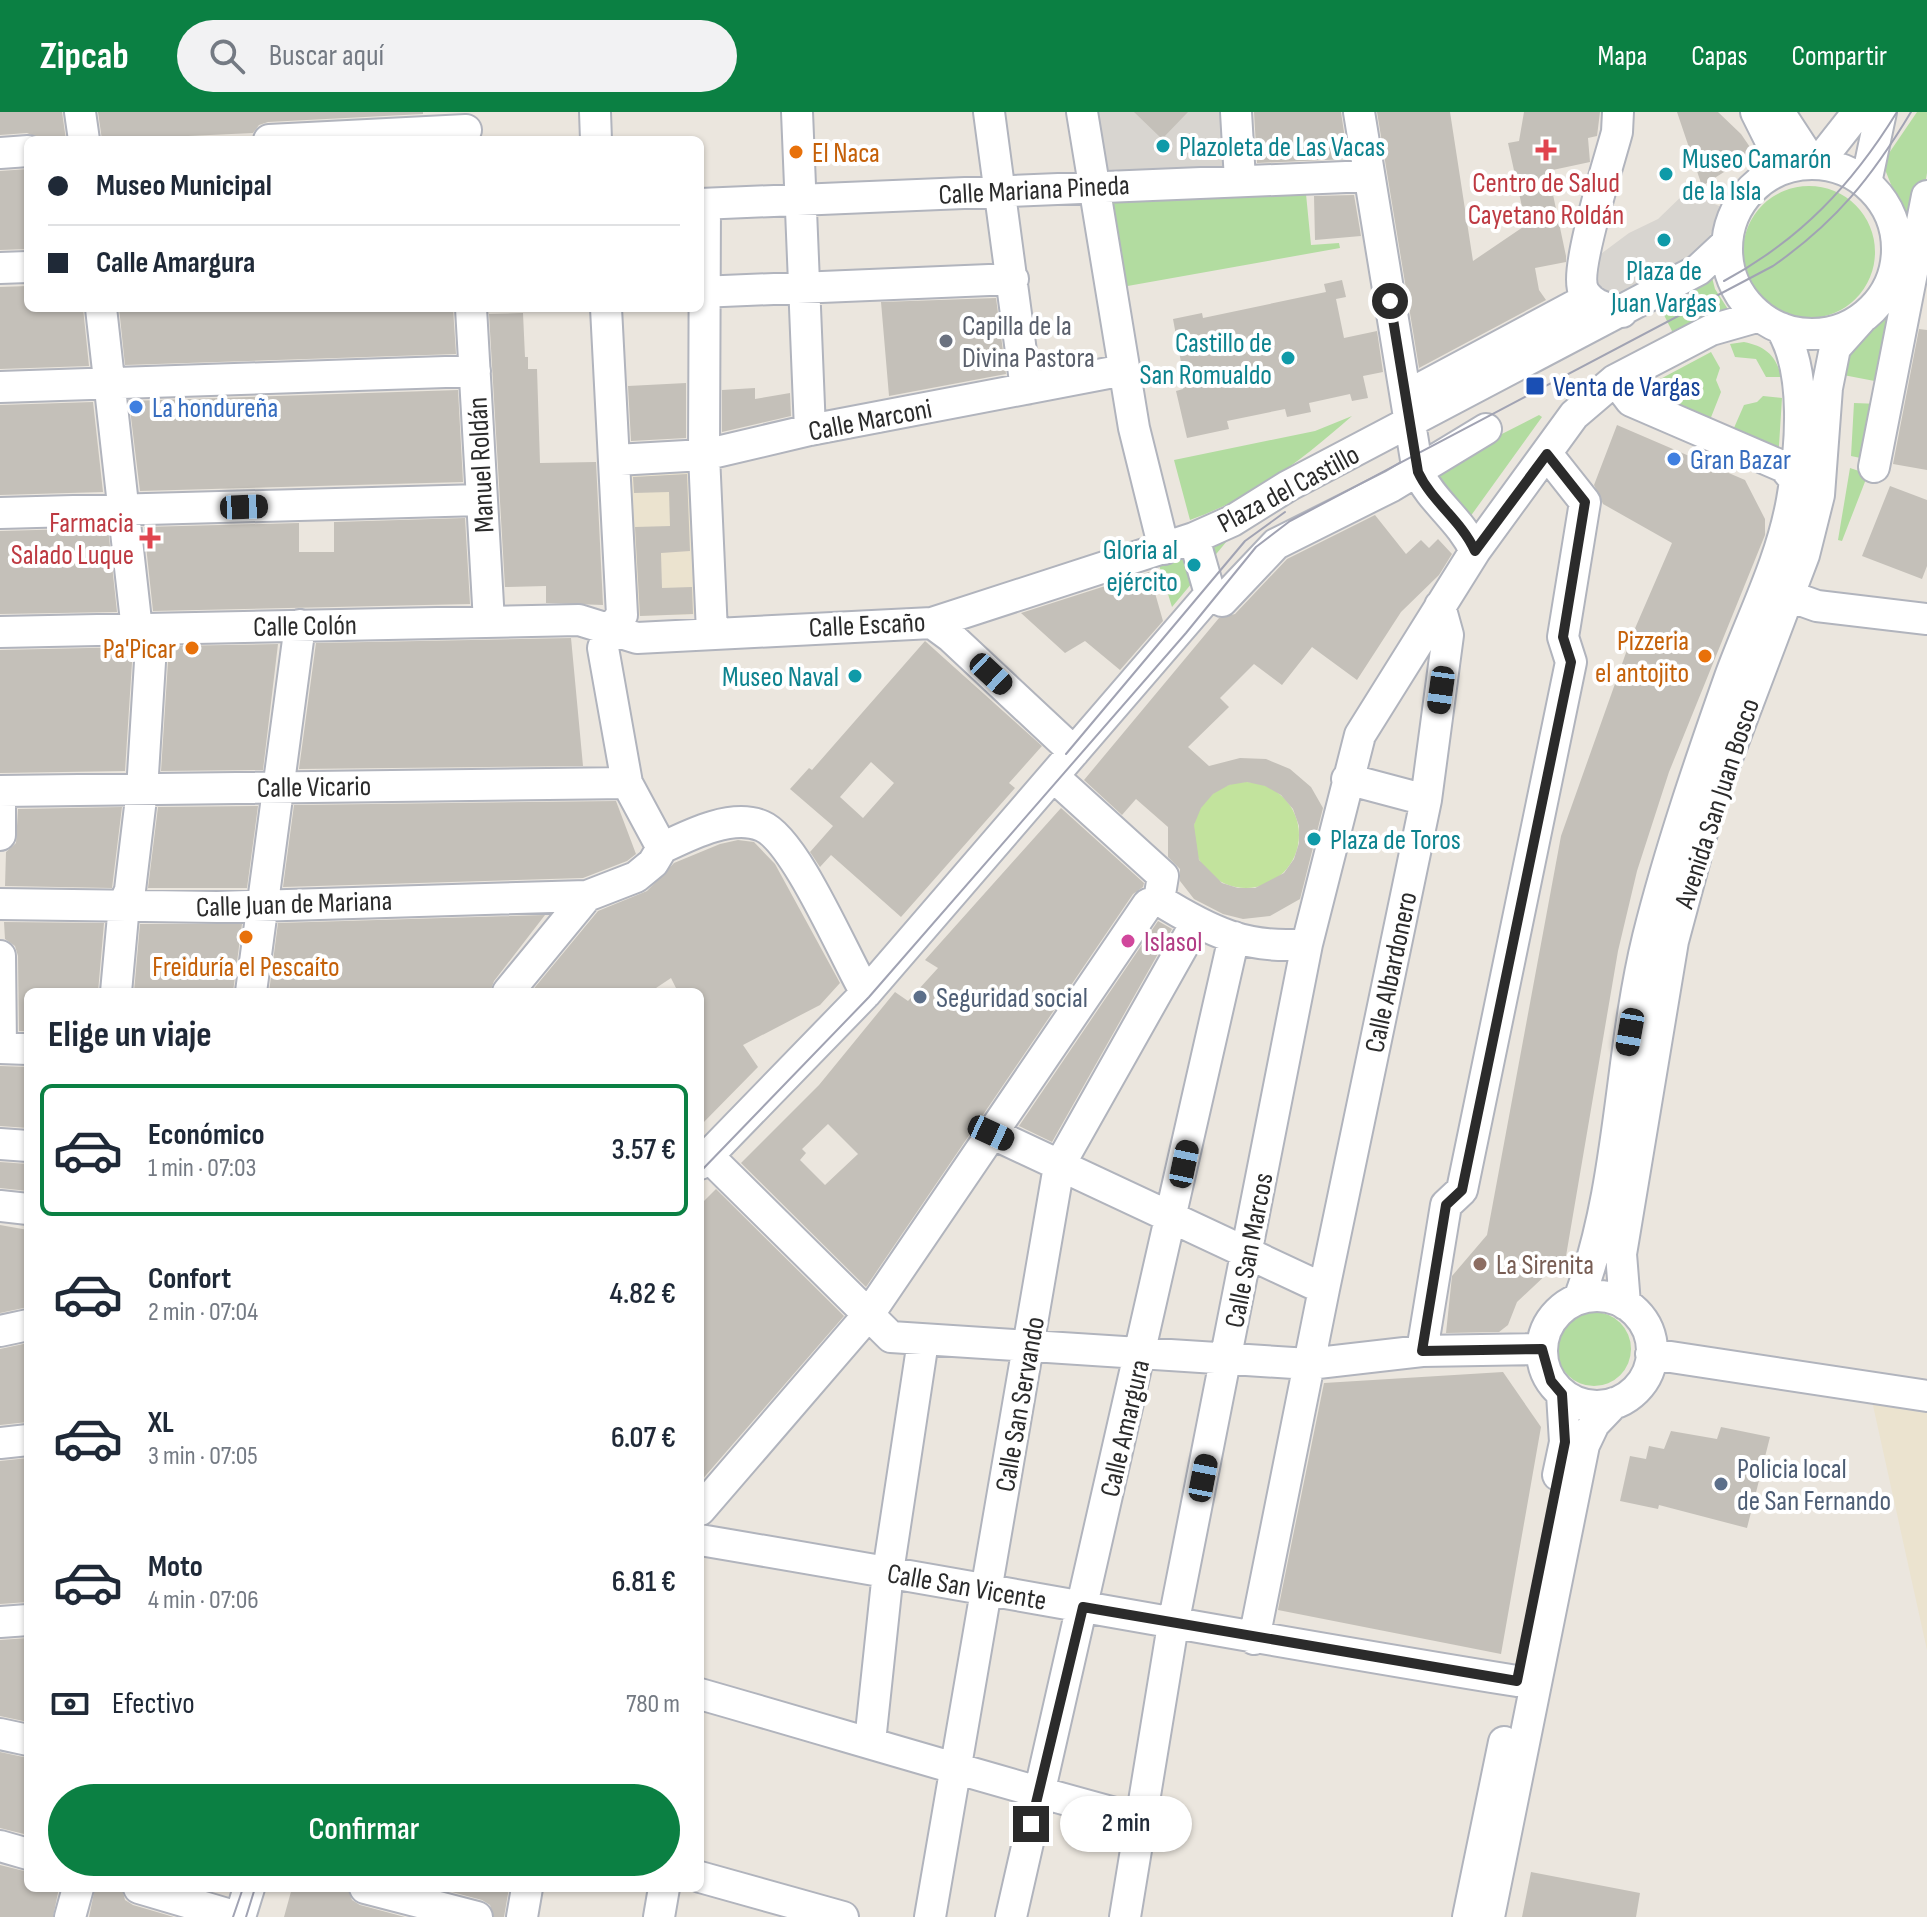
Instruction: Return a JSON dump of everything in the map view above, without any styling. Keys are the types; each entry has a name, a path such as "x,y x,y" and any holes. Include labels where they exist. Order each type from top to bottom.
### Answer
{"street":[{"path":"80,112 83,136"},
{"path":"595,112 596,136"},
{"path":"797,112 810,430"},
{"path":"989,112 1026,389"},
{"path":"1082,112 1134,428 1164,549"},
{"path":"1236,112 1240,180"},
{"path":"1359,112 1369,176 1423,402 1418,472 1426,489 1467,532 1475,551"},
{"path":"1618,112 1617,132 1580,273 1589,298 1599,306 1622,312"},
{"path":"1815,164 1858,112"},
{"path":"1866,183 1881,112"},
{"path":"1772,115 1815,164"},
{"path":"1769,175 1776,152 1772,115"},
{"path":"330,136 466,127"},
{"path":"0,153 24,151"},
{"path":"1815,164 1837,167 1866,183 1889,214 1897,252 1892,278 1880,300 1861,319 1822,333 1770,322 1736,287 1727,260 1730,227 1745,197 1769,175 1815,164"},
{"name":"Calle Mariana Pineda","path":"704,204 1369,176"},
{"path":"1874,467 1927,196"},
{"path":"1423,402 1622,312 1698,270 1727,243"},
{"path":"0,268 24,267"},
{"path":"704,292 1013,279"},
{"path":"1423,402 1589,298"},
{"path":"102,312 144,630 142,790 130,890 124,905 116,988"},
{"name":"Manuel Roldán","path":"471,312 489,622"},
{"path":"606,312 622,615 605,630 603,648 627,783 662,848"},
{"path":"702,312 704,455 712,632"},
{"name":"Avenida San Juan Bosco","path":"1625,1304 1621,1254 1673,941 1710,803 1789,596 1819,495 1827,388 1835,348 1861,319"},
{"name":"Avenida San Juan Bosco","path":"1579,1299 1597,1251 1625,1063 1648,938 1717,715 1782,549 1794,479 1799,379 1793,353 1770,322"},
{"name":"Calle San Marcos","path":"1125,1917 1173,1625 1307,944 1360,735 1475,551 1574,415 1615,380 1711,330 1770,322"},
{"name":"Calle Marconi","path":"616,460 704,455 810,430 1124,370"},
{"path":"0,387 475,371"},
{"path":"1615,380 1631,401 1784,467 1794,479"},
{"path":"1423,402 1473,437 1418,472 1276,544 1222,601 1205,601 866,993 704,1160 891,1337 1309,1364 1422,1351 1542,1349"},
{"name":"Plaza del Castillo","path":"1164,549 1232,521 1423,402"},
{"path":"1422,1351 1446,1205 1462,1190 1571,662 1563,637 1585,502 1547,454"},
{"path":"0,513 481,500"},
{"path":"1194,538 1205,601"},
{"name":"Calle Escaño","path":"605,630 637,638 932,623 1164,549"},
{"path":"1789,596 1817,606 1927,619"},
{"name":"Calle Albardonero","path":"1254,1639 1426,800 1448,635 1440,606"},
{"name":"Calle Colón","path":"0,632 579,620 605,630"},
{"path":"932,623 951,637 1074,752"},
{"path":"252,988 300,625"},
{"path":"1054,777 1163,876 1159,900"},
{"path":"1347,779 1426,800"},
{"name":"Calle Vicario","path":"0,791 627,783"},
{"path":"0,791 0,835"},
{"path":"511,988 587,896 636,877 653,863 662,848 692,834 739,823 767,827 796,863 866,993"},
{"name":"Calle Juan de Mariana","path":"0,904 263,905 587,896"},
{"path":"1159,900 1196,923 1234,937 1271,947 1307,944"},
{"path":"704,1505 869,1314 1148,904 1159,900"},
{"name":"Calle San Servando","path":"930,1917 1059,1166 1196,923"},
{"name":"Calle Amargura","path":"1011,1917 1234,937"},
{"path":"0,956 0,1048 24,1049"},
{"path":"991,1133 1324,1289"},
{"path":"0,1144 24,1146"},
{"path":"0,1206 24,1209"},
{"path":"1489,1917 1584,1445 1594,1424 1614,1403 1640,1384 1651,1354 1645,1325 1625,1304 1611,1298 1579,1299 1552,1318 1542,1349 1551,1381 1562,1394 1578,1403 1595,1406 1614,1403"},
{"path":"0,1331 24,1326"},
{"path":"870,1742 888,1572 923,1341"},
{"path":"1651,1354 1927,1396"},
{"path":"1468,1917 1565,1442 1562,1394"},
{"path":"0,1443 24,1440"},
{"name":"Calle San Vicente","path":"704,1541 988,1588 1254,1639 1517,1681"},
{"path":"0,1622 24,1620"},
{"path":"704,1695 870,1742 956,1771 1141,1820"},
{"path":"0,1734 24,1739"},
{"path":"0,1846 24,1853"},
{"path":"704,1878 843,1917"},
{"path":"70,1917 77,1892"},
{"path":"153,1892 238,1917 247,1892"},
{"path":"380,1892 477,1917"},
{"path":"522,1917 526,1892"},
{"path":"659,1917 663,1892"}],"shaded area":[{"name":"Plazoleta de Las Vacas","path":"1082,112 1236,112 1240,180 1094,187"},
{"name":"Plaza de Juan Vargas","path":"1687,191 1721,207 1705,249 1631,299 1597,296 1590,262 1629,233 1658,219"},
{"path":"700,463 705,614 631,616 626,465"},
{"path":"1872,1401 1927,1410 1927,1650"}],"green space":[{"path":"1917,112 1927,112 1927,173 1912,259 1906,222 1884,167 1885,159"},
{"path":"1809,186 1834,191 1856,205 1870,227 1875,252 1870,277 1856,299 1834,313 1809,318 1784,313 1762,299 1748,277 1743,252 1748,227 1762,205 1784,191"},
{"path":"1306,194 1311,245 1339,243 1340,248 1122,287 1109,203"},
{"path":"1709,266 1715,289 1731,314 1675,337 1657,301"},
{"path":"1892,308 1885,383 1838,374 1847,353"},
{"path":"1744,342 1769,353 1781,377 1766,377 1756,359 1735,357 1730,344"},
{"path":"1711,352 1720,368 1716,380 1721,392 1706,430 1634,393"},
{"path":"1763,396 1782,398 1778,461 1730,437 1744,405 1757,402"},
{"path":"1854,403 1880,404 1870,460 1851,456"},
{"path":"1539,415 1542,417 1470,517 1440,482 1437,467"},
{"path":"1352,416 1277,476 1237,500 1190,520 1174,460 1315,431"},
{"path":"1850,468 1868,474 1842,541 1838,540"},
{"path":"1232,535 1172,607 1159,565"},
{"path":"1246,782 1266,786 1283,798 1295,815 1299,835 1295,855 1283,872 1266,884 1246,888 1226,884 1209,872 1197,855 1193,835 1197,815 1209,798 1226,786"},
{"path":"1594,1312 1608,1315 1620,1323 1628,1335 1631,1349 1628,1363 1620,1375 1608,1383 1594,1386 1580,1383 1568,1375 1560,1363 1557,1349 1560,1335 1568,1323 1580,1315"}],"building":[{"path":"0,112 62,112 65,136 33,136 27,133 0,135"},
{"path":"98,112 423,112 268,122 259,125 253,133 101,136"},
{"path":"1134,112 1188,112 1162,139"},
{"path":"1254,112 1341,112 1348,159 1257,163"},
{"path":"1377,112 1450,112 1473,261 1526,225 1508,143 1519,141 1524,112 1600,112 1597,136 1588,138 1590,162 1548,171 1566,262 1535,268 1539,290 1546,300 1419,368"},
{"path":"1677,112 1718,112 1741,134 1754,153 1702,186"},
{"path":"24,169 24,249 0,250 0,171"},
{"path":"1354,195 1361,236 1315,240 1314,196"},
{"name":"Castillo de San Romualdo","path":"1342,280 1346,297 1336,299 1344,338 1377,331 1383,372 1363,376 1368,398 1352,401 1350,394 1309,403 1311,412 1287,417 1285,409 1227,421 1229,429 1187,438 1176,391 1183,389 1185,384 1173,319 1202,313 1203,318 1326,292 1324,284"},
{"path":"24,286 24,312 83,312 89,366 0,369 0,287"},
{"name":"Capilla de la Divina Pastora","path":"996,298 1006,374 889,396 881,302"},
{"path":"119,312 453,312 456,354 125,365"},
{"path":"523,313 528,369 537,369 540,463 596,462 603,605 546,603 546,586 505,587 489,314"},
{"path":"1919,329 1927,330 1927,470 1893,464"},
{"path":"686,383 686,438 631,441 628,386"},
{"path":"755,388 755,399 790,393 791,416 722,432 722,390"},
{"path":"458,390 463,482 140,491 129,401"},
{"path":"93,402 103,492 0,495 0,405"},
{"path":"1617,425 1745,480 1765,519 1765,535 1669,772 1637,871 1618,951 1566,1256 1517,1302 1508,1325 1499,1332 1446,1333 1452,1276 1487,1235 1561,836 1633,633 1672,543 1603,504 1594,485"},
{"path":"687,474 690,551 661,553 662,588 692,587 693,614 640,616 635,527 670,526 669,492 634,493 633,477"},
{"path":"1890,486 1927,500 1927,566 1922,579 1862,556"},
{"path":"1375,515 1406,554 1421,540 1429,548 1438,539 1452,554 1439,575 1401,612 1357,680 1312,647 1282,685 1254,664 1220,698 1229,707 1188,747 1209,766 1240,758 1266,759 1290,769 1311,787 1323,808 1300,899 1270,916 1243,919 1223,914 1194,899 1180,881 1180,869 1168,857 1168,827 1136,799 1122,815 1084,780 1219,618 1235,614 1287,559","holes":["1247,782 1265,786 1281,795 1293,809 1299,826 1299,843 1294,859 1284,873 1255,888 1238,888 1222,883 1199,860 1194,825 1201,808 1213,794 1229,785"]},
{"path":"465,518 470,604 153,611 144,527 299,523 299,552 334,552 334,522"},
{"path":"108,528 117,612 0,614 0,531"},
{"path":"1149,572 1163,621 1120,670 1085,641 1065,653 1021,613"},
{"path":"571,638 583,766 299,769 316,643"},
{"path":"925,641 1042,746 1009,783 1015,788 901,917 831,855 820,867 810,852 833,826 790,789 809,768 812,770","holes":["871,762 894,783 863,818 840,797"]},
{"path":"278,644 263,770 161,771 169,646"},
{"path":"133,647 125,771 0,773 0,650"},
{"path":"616,801 636,854 627,861 583,878 283,887 294,805"},
{"path":"258,806 247,888 148,888 158,807"},
{"path":"122,807 112,888 5,886 6,852 16,843 18,809"},
{"path":"1061,808 1144,883 1133,894 866,1287 741,1163 819,1085 895,992 908,1001 938,968 925,960","holes":["828,1124 858,1154 825,1185 800,1160 806,1153 802,1149"]},
{"path":"738,840 754,842 775,864 840,983 820,1005 743,1045 758,1067 704,1122 704,988 676,988 671,978 656,988 534,988 598,911 647,891 674,863"},
{"path":"545,915 491,988 270,988 278,923"},
{"path":"1158,921 1172,929 1052,1142 1019,1126"},
{"path":"4,922 104,923 98,988 24,988 24,1031 19,1031 18,956 15,946 5,939"},
{"path":"140,924 242,924 234,988 134,988"},
{"path":"0,1066 24,1067 24,1128 0,1126"},
{"path":"0,1162 24,1164 24,1191 0,1188"},
{"path":"716,1189 844,1316 704,1477 704,1201"},
{"path":"0,1225 24,1229 24,1308 0,1313"},
{"path":"24,1344 24,1422 0,1425 0,1349"},
{"path":"1503,1372 1541,1427 1501,1654 1278,1610 1324,1383"},
{"name":"Policia local de San Fernando","path":"1721,1427 1770,1437 1747,1528 1659,1505 1658,1509 1620,1501 1630,1456 1646,1459 1649,1446 1664,1449 1671,1431 1717,1439"},
{"path":"24,1458 24,1602 0,1604 0,1461"},
{"path":"24,1638 24,1721 0,1716 0,1640"},
{"path":"0,1752 24,1757 24,1834 0,1828"},
{"path":"0,1865 24,1871 24,1892 58,1892 53,1917 0,1917"},
{"path":"1531,1872 1640,1893 1636,1917 1522,1917"},
{"path":"94,1892 123,1892 125,1900 133,1905 174,1917 89,1917"},
{"path":"291,1892 349,1892 352,1900 360,1905 405,1917 284,1917"},
{"path":"452,1892 508,1892 504,1917 494,1917 490,1905"}],"tram line":[{"path":"1724,281 1777,248 1822,208 1862,163 1897,112"},
{"path":"704,1168 869,997 1186,633 1256,547 1290,521 1773,266 1816,233 1851,197 1911,112"},
{"path":"1066,754 1245,541 1285,512"},
{"path":"233,1917 242,1892"},
{"path":"246,1917 254,1892"}],"place":[{"name":"Plazoleta de Las Vacas","path":"1163,146"},
{"name":"Centro de Salud Cayetano Roldán","path":"1546,150"},
{"name":"El Naca","path":"796,152"},
{"name":"Museo Camarón de la Isla","path":"1666,174"},
{"name":"Plaza de Juan Vargas","path":"1664,240"},
{"name":"Capilla de la Divina Pastora","path":"946,341"},
{"name":"Castillo de San Romualdo","path":"1288,358"},
{"name":"Venta de Vargas","path":"1535,386"},
{"name":"La hondureña","path":"136,407"},
{"name":"Gran Bazar","path":"1674,459"},
{"name":"Farmacia Salado Luque","path":"150,538"},
{"name":"Gloria al ejército","path":"1194,565"},
{"name":"Pa'Picar","path":"192,648"},
{"name":"Pizzeria el antojito","path":"1705,656"},
{"name":"Museo Naval","path":"855,676"},
{"name":"Plaza de Toros","path":"1314,839"},
{"name":"Freiduría el Pescaíto","path":"246,937"},
{"name":"Islasol","path":"1128,941"},
{"name":"Seguridad social","path":"920,997"},
{"name":"La Sirenita","path":"1480,1264"},
{"name":"Policia local de San Fernando","path":"1721,1484"}],"route":[{"path":"1031,1824 1083,1607 1173,1625 1517,1681 1565,1442 1562,1394 1544,1366 1542,1349 1422,1351 1446,1205 1462,1190 1571,662 1563,637 1585,502 1547,454 1475,551 1467,532 1426,489 1418,472 1390,301"}]}
